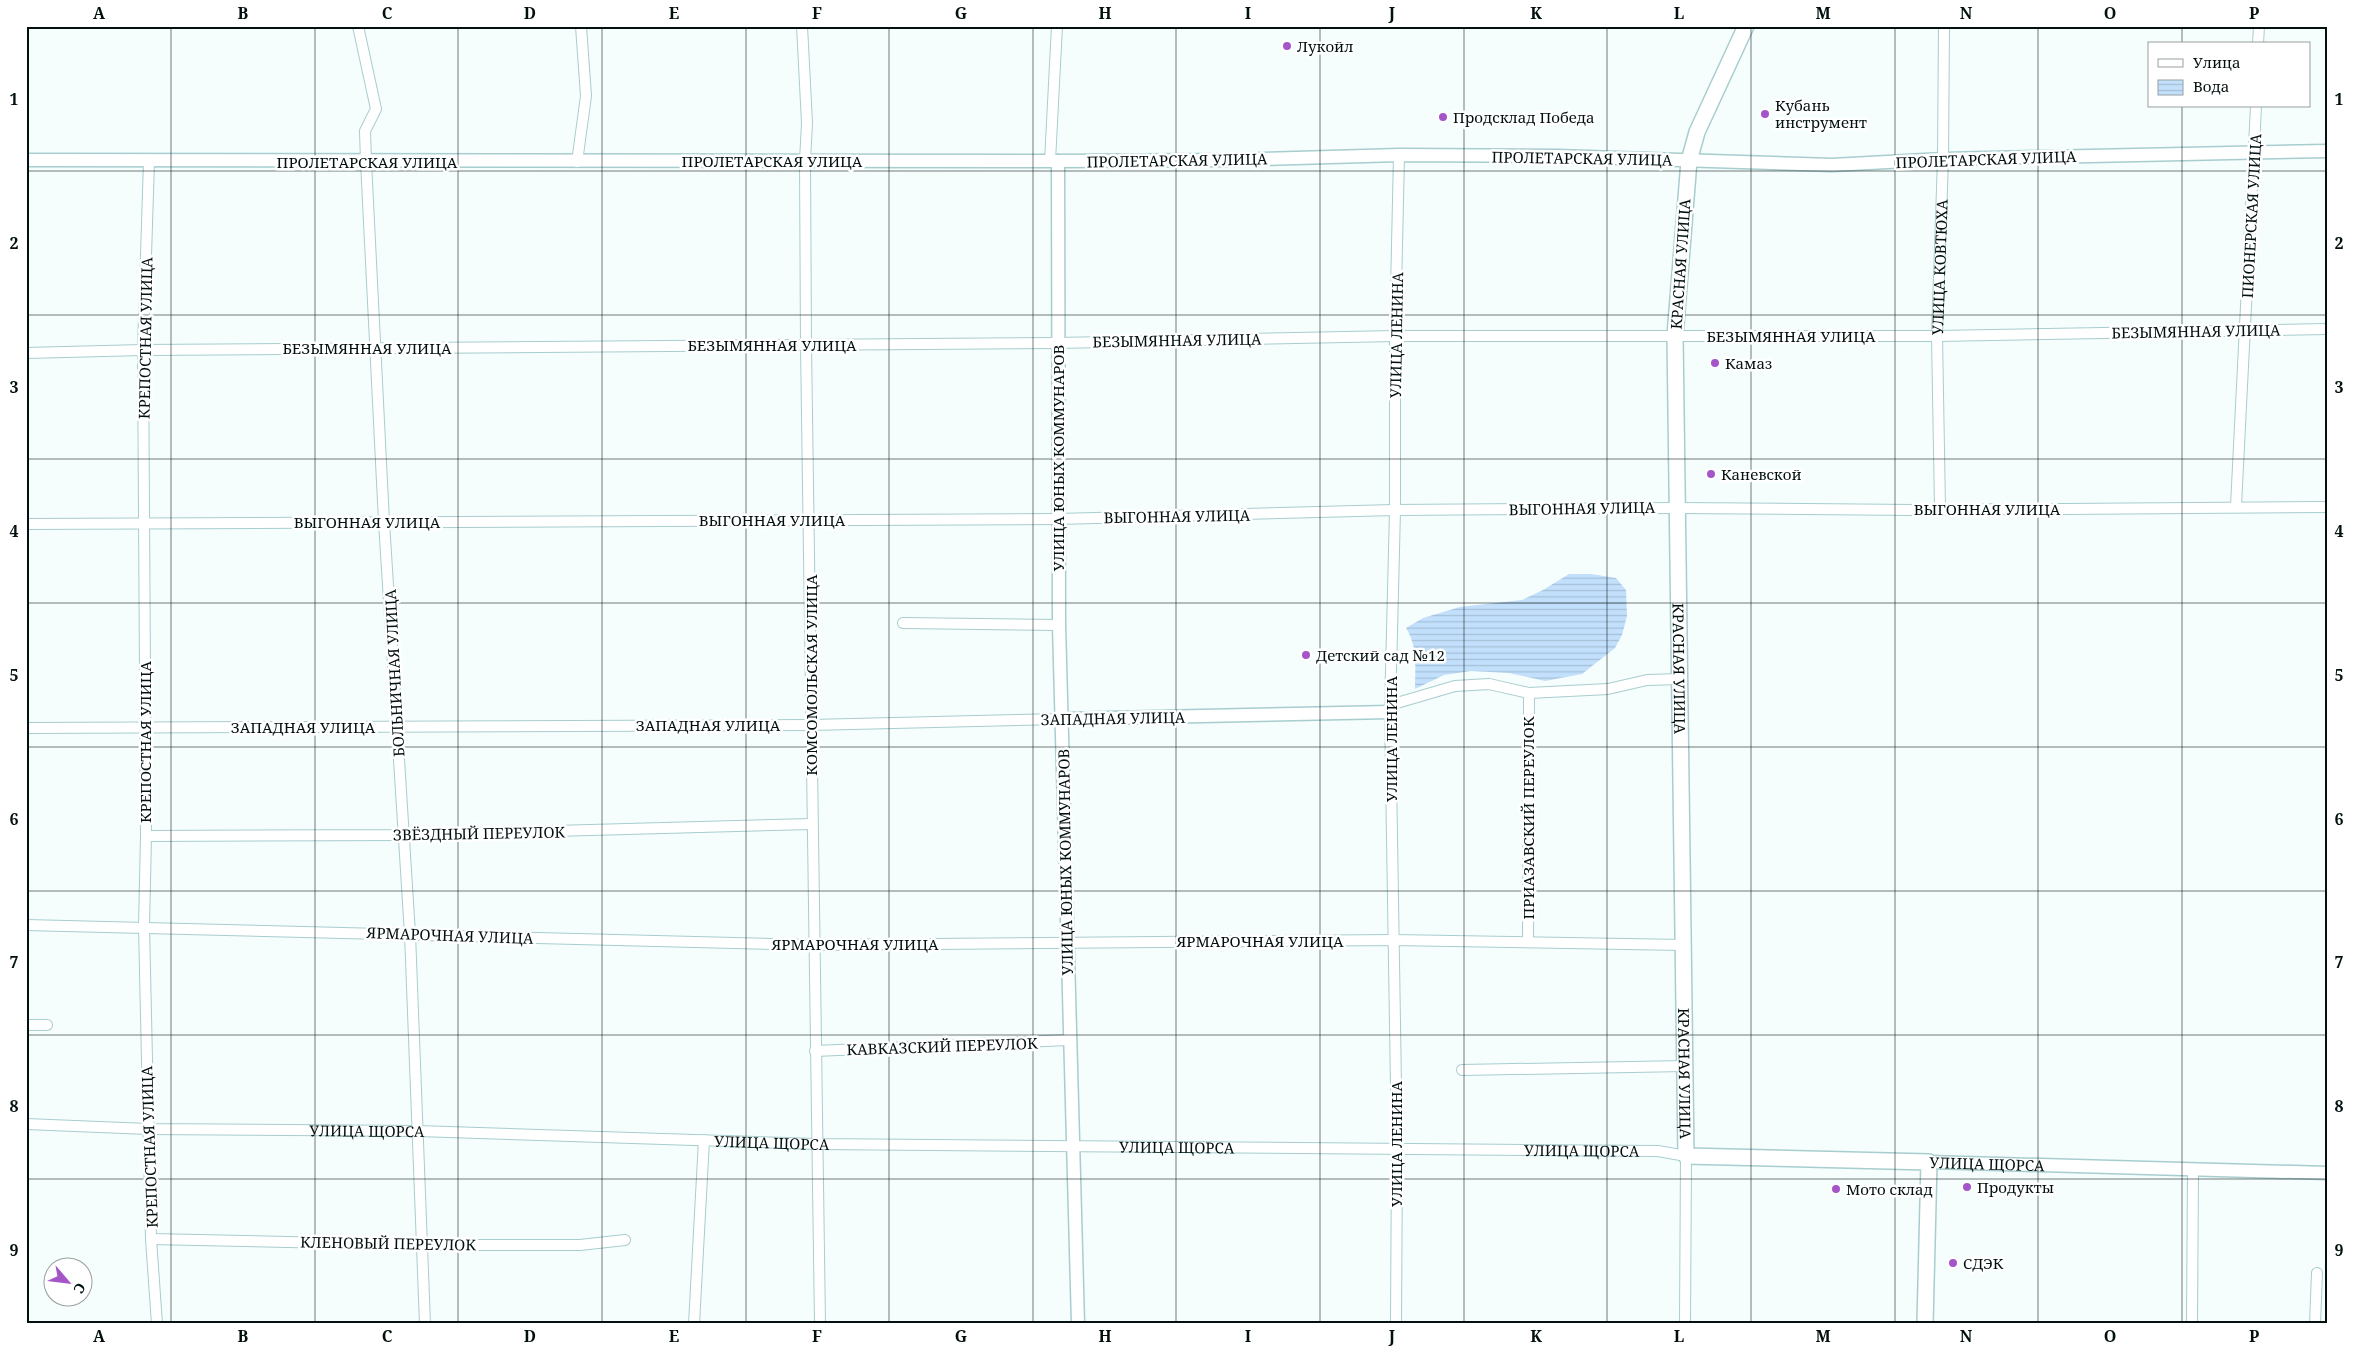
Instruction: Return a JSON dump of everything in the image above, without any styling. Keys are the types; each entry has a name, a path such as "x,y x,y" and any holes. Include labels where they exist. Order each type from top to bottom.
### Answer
{"main road":[{"name":"КРАСНАЯ УЛИЦА","path":"1686,1156 1675,336 1689,160 1697,132 1746,26"},
{"name":"УЛИЦА ЩОРСА","path":"1686,1156 1929,1162"},
{"path":"1925,1324 1929,1162"}],"street":[{"name":"БОЛЬНИЧНАЯ УЛИЦА","path":"358,26 376,109 366,132 366,162 384,522 410,934 425,1324"},
{"path":"577,162 586,96 581,26"},
{"name":"КОМСОМОЛЬСКАЯ УЛИЦА","path":"802,26 807,123 805,161 806,345 810,519 812,824 820,1324"},
{"name":"УЛИЦА ЮНЫХ КОММУНАРОВ","path":"1057,26 1054,161 1059,625 1078,1324"},
{"name":"УЛИЦА КОВТЮХА","path":"1940,508 1937,336 1943,160 1944,26"},
{"path":"2258,42 2259,26"},
{"name":"ПИОНЕРСКАЯ УЛИЦА","path":"2236,506 2256,108"},
{"name":"ПРОЛЕТАРСКАЯ УЛИЦА","path":"26,160 366,162 1054,161 1224,160 1399,155 1557,156 1832,165 1943,160 2327,151"},
{"name":"УЛИЦА ЛЕНИНА","path":"1396,1324 1397,1149 1390,708 1395,510 1395,336 1399,155"},
{"name":"КРЕПОСТНАЯ УЛИЦА","path":"149,161 143,350 146,836 144,926 151,1239 157,1324"},
{"name":"БЕЗЫМЯННАЯ УЛИЦА","path":"26,353 143,350 1057,343 1395,336 1937,336 2327,329"},
{"name":"ВЫГОННАЯ УЛИЦА","path":"26,524 1058,519 1395,510 1676,508 1913,510 1940,508 2217,509 2236,506 2327,507"},
{"path":"903,623 1059,625"},
{"path":"1390,708 1455,686 1489,684 1529,694 1608,689 1647,680 1679,679"},
{"name":"ПРИАЗАВСКИЙ ПЕРЕУЛОК","path":"1528,942 1529,694"},
{"name":"ЗАПАДНАЯ УЛИЦА","path":"26,728 811,725 1390,708"},
{"name":"ЗВЁЗДНЫЙ ПЕРЕУЛОК","path":"146,836 403,835 812,824"},
{"name":"ЯРМАРОЧНАЯ УЛИЦА","path":"26,925 144,926 814,945 1394,940 1684,945"},
{"path":"26,1025 47,1025"},
{"name":"КАВКАЗСКИЙ ПЕРЕУЛОК","path":"815,1051 1070,1040"},
{"path":"1462,1070 1685,1066"},
{"name":"УЛИЦА ЩОРСА","path":"26,1124 148,1130 418,1131 817,1144 1658,1151 1686,1156"},
{"path":"694,1324 704,1140"},
{"name":"КРАСНАЯ УЛИЦА","path":"1685,1324 1686,1156"},
{"name":"УЛИЦА ЩОРСА","path":"1929,1162 2327,1173"},
{"path":"2192,1324 2193,1170"},
{"name":"КЛЕНОВЫЙ ПЕРЕУЛОК","path":"151,1239 422,1245 580,1245 625,1240"},
{"path":"2315,1324 2317,1273"}],"water":[{"path":"1569,574 1591,574 1616,578 1626,590 1627,616 1622,635 1615,648 1582,674 1545,681 1509,673 1471,671 1444,675 1415,689 1414,650 1406,628 1423,618 1460,607 1522,600"}],"place":[{"name":"Лукойл","path":"1287,46"},
{"name":"Кубань инструмент","path":"1765,114"},
{"name":"Продсклад Победа","path":"1443,117"},
{"name":"Камаз","path":"1715,363"},
{"name":"Каневской","path":"1711,474"},
{"name":"Детский сад №12","path":"1306,655"},
{"name":"Продукты","path":"1967,1187"},
{"name":"Мото склад","path":"1836,1189"},
{"name":"СДЭК","path":"1953,1263"}]}
